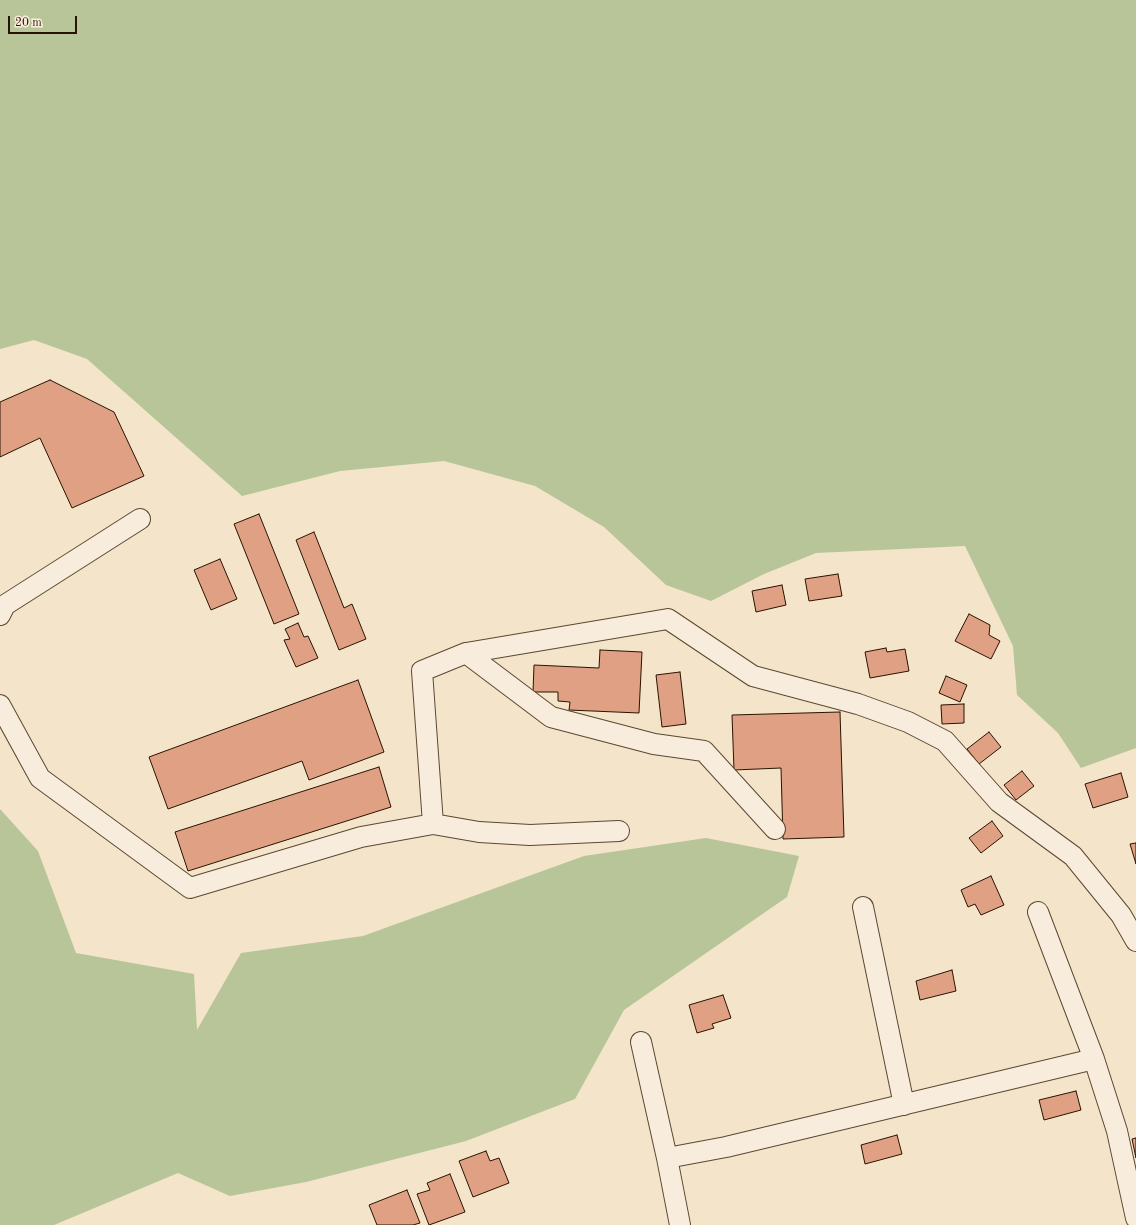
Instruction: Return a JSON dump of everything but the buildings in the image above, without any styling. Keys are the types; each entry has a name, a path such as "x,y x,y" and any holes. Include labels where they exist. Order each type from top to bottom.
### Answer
{"street":[{"path":"0,615 6,605 140,519"},
{"path":"433,824 422,671 466,653 668,619 753,676 858,704 908,722 945,741 999,802 1073,856 1121,915 1136,941"},
{"path":"466,653 551,717 654,744 704,751 775,829"},
{"path":"0,705 40,778 190,888 360,837 433,824 479,832 530,835 619,831"},
{"path":"863,907 904,1105"},
{"path":"1038,912 1094,1060 1117,1131 1136,1218"},
{"path":"641,1042 667,1158 680,1225"},
{"path":"667,1158 726,1147 1094,1060"}],"green space":[{"path":"0,0 1136,0 1136,748 1081,768 1058,733 1017,695 1013,646 965,546 816,553 764,574 711,601 666,585 604,527 535,486 444,461 340,471 242,496 87,359 34,340 0,349"},
{"path":"0,809 38,851 76,953 194,974 197,1030 241,953 363,936 584,856 706,838 799,856 787,897 624,1010 575,1099 466,1141 306,1182 230,1196 178,1173 54,1225 0,1225"}]}
